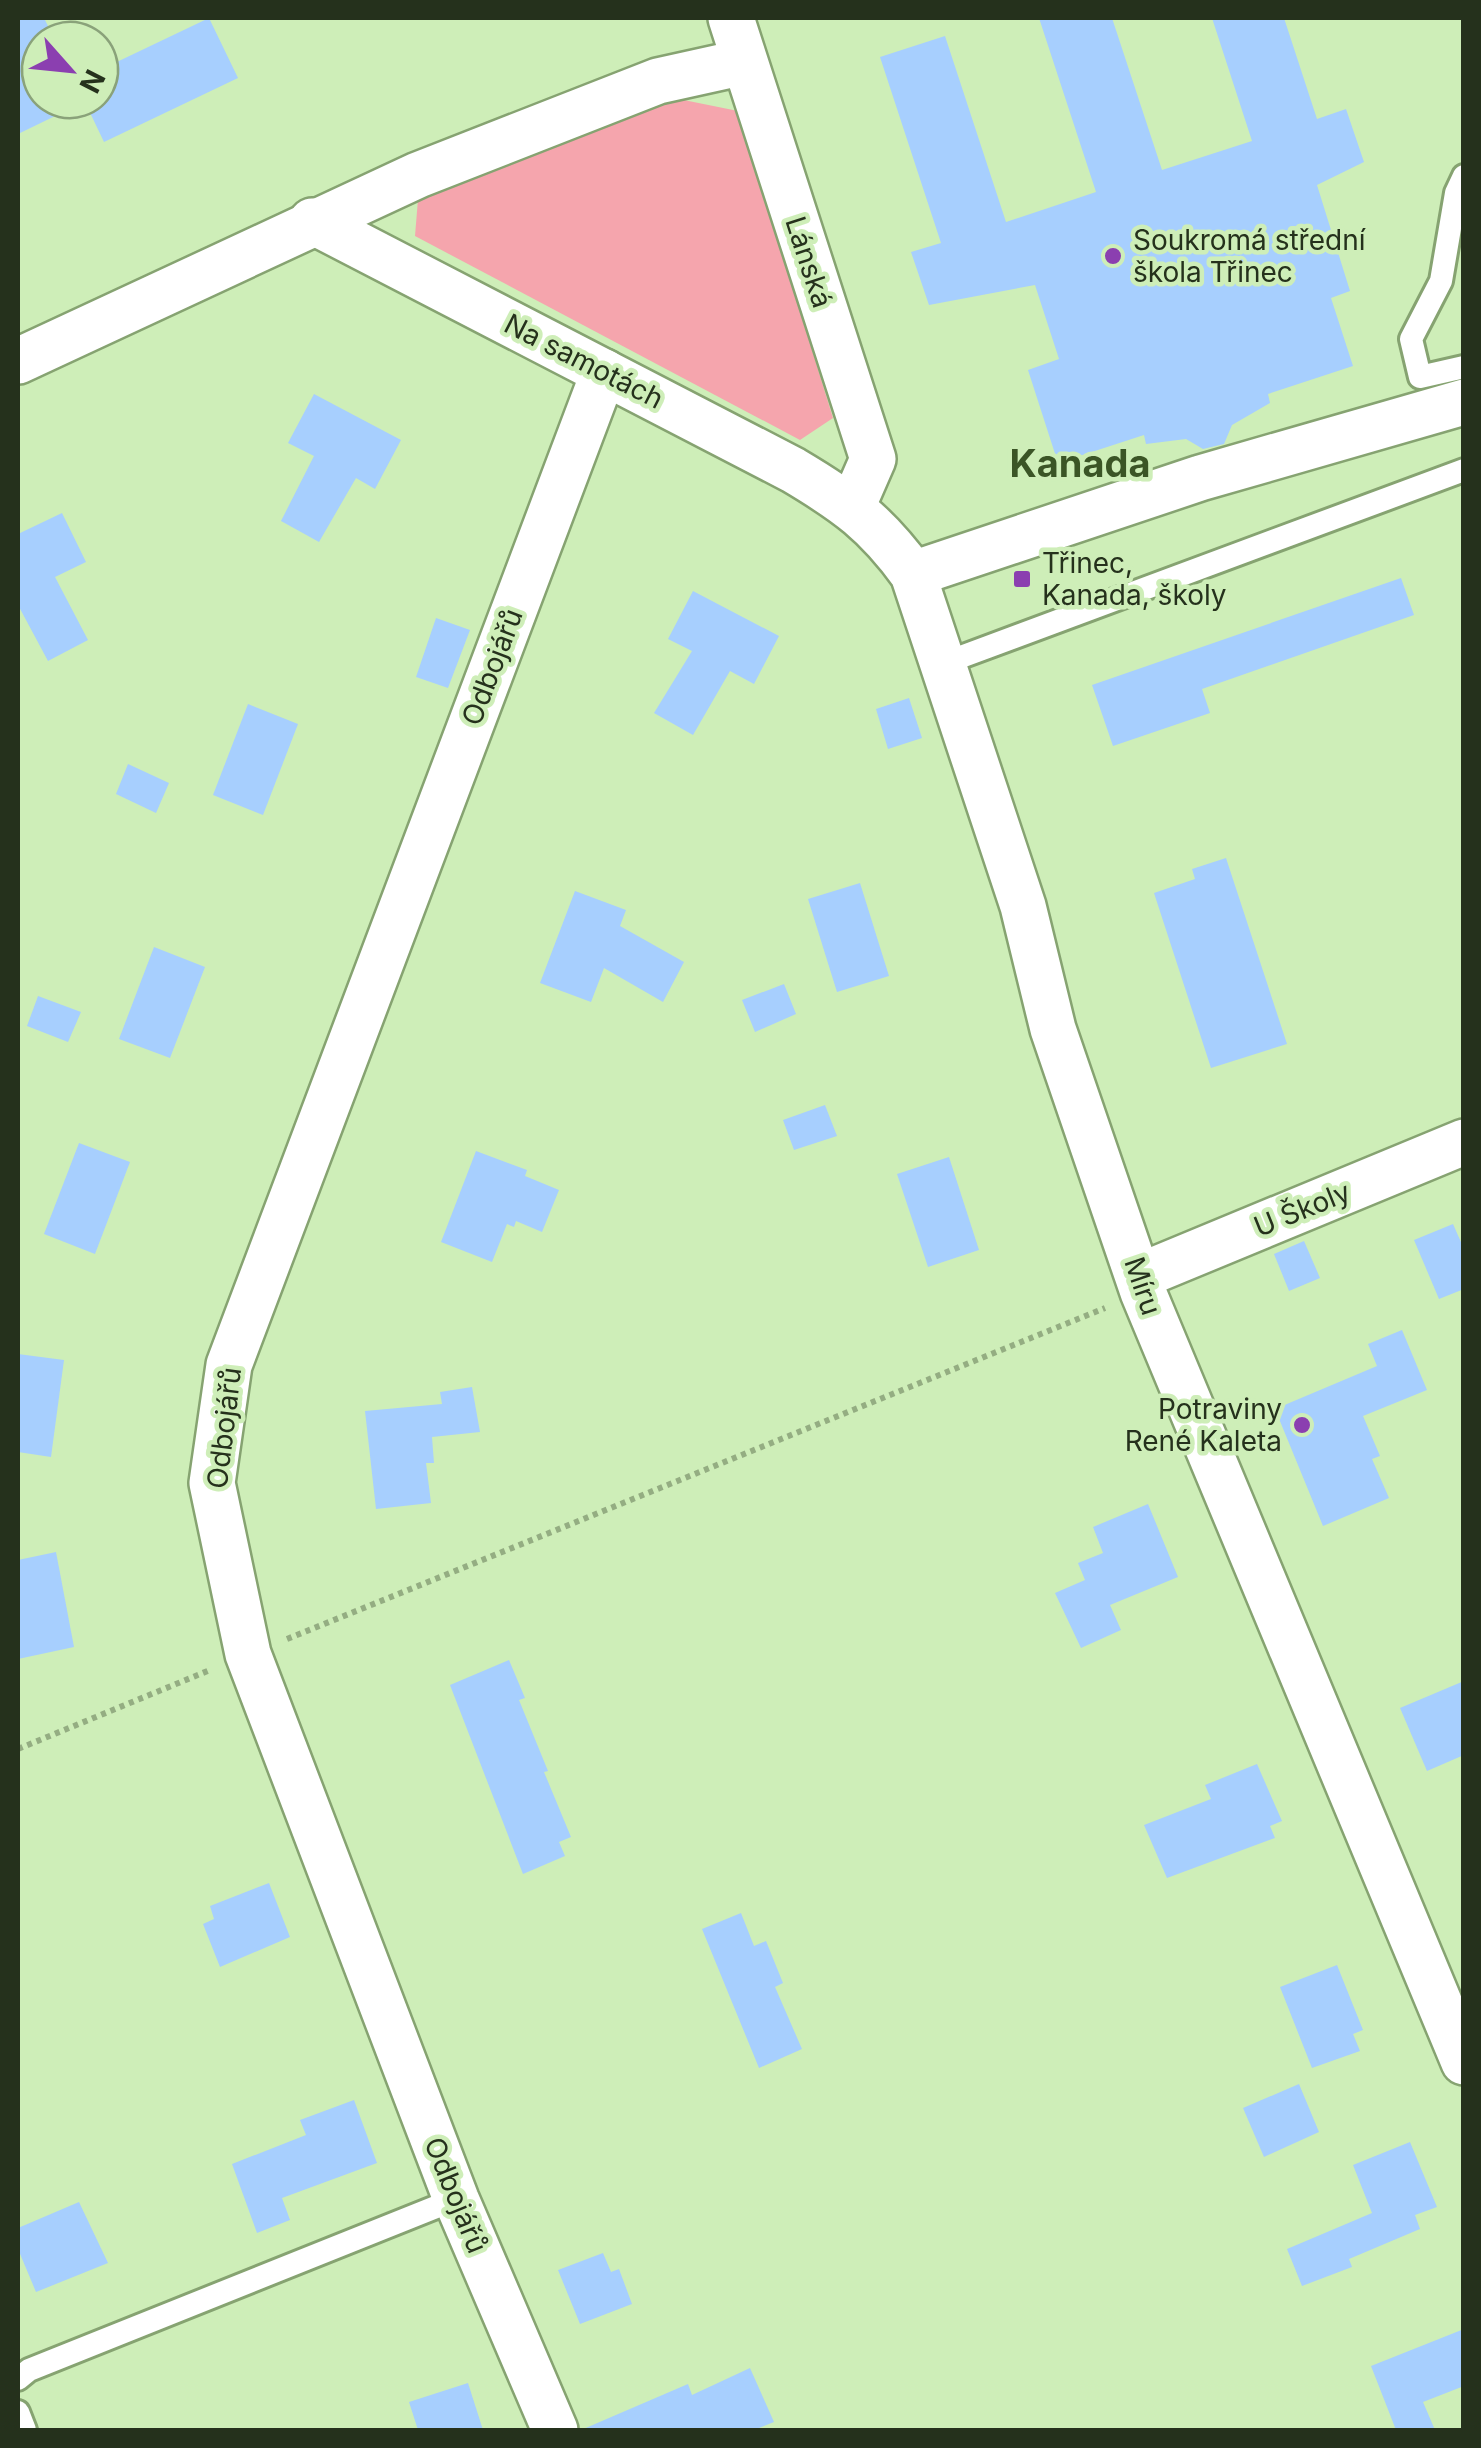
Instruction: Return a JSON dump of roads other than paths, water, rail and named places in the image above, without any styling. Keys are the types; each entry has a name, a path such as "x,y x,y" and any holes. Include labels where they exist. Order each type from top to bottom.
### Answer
{"street":[{"name":"Lánská","path":"731,18 872,459 853,506"},
{"path":"18,361 418,174 658,81 744,62"},
{"name":"Na samotách","path":"312,221 853,506"},
{"name":"Odbojářů","path":"555,2430 456,2199 248,1654 212,1483 229,1364 604,372"},
{"path":"914,574 1200,478 1464,402"},
{"name":"Míru","path":"853,506 884,534 914,574 1023,906 1054,1029 1142,1284 1464,2062"},
{"name":"U Školy","path":"1142,1284 1464,1142"}],"lane":[{"path":"1464,176 1456,194 1440,280 1411,339 1420,377 1464,367"},
{"path":"942,664 1464,470"},
{"path":"18,2379 29,2370 456,2199"},
{"path":"18,2412 25,2430"}],"place":[{"name":"Soukromá střední škola Třinec","path":"1113,256"},
{"name":"Třinec, Kanada, školy","path":"1022,579"},
{"name":"Potraviny René Kaleta","path":"1302,1425"}],"district":[{"name":"Kanada","path":"1080,463"}]}
